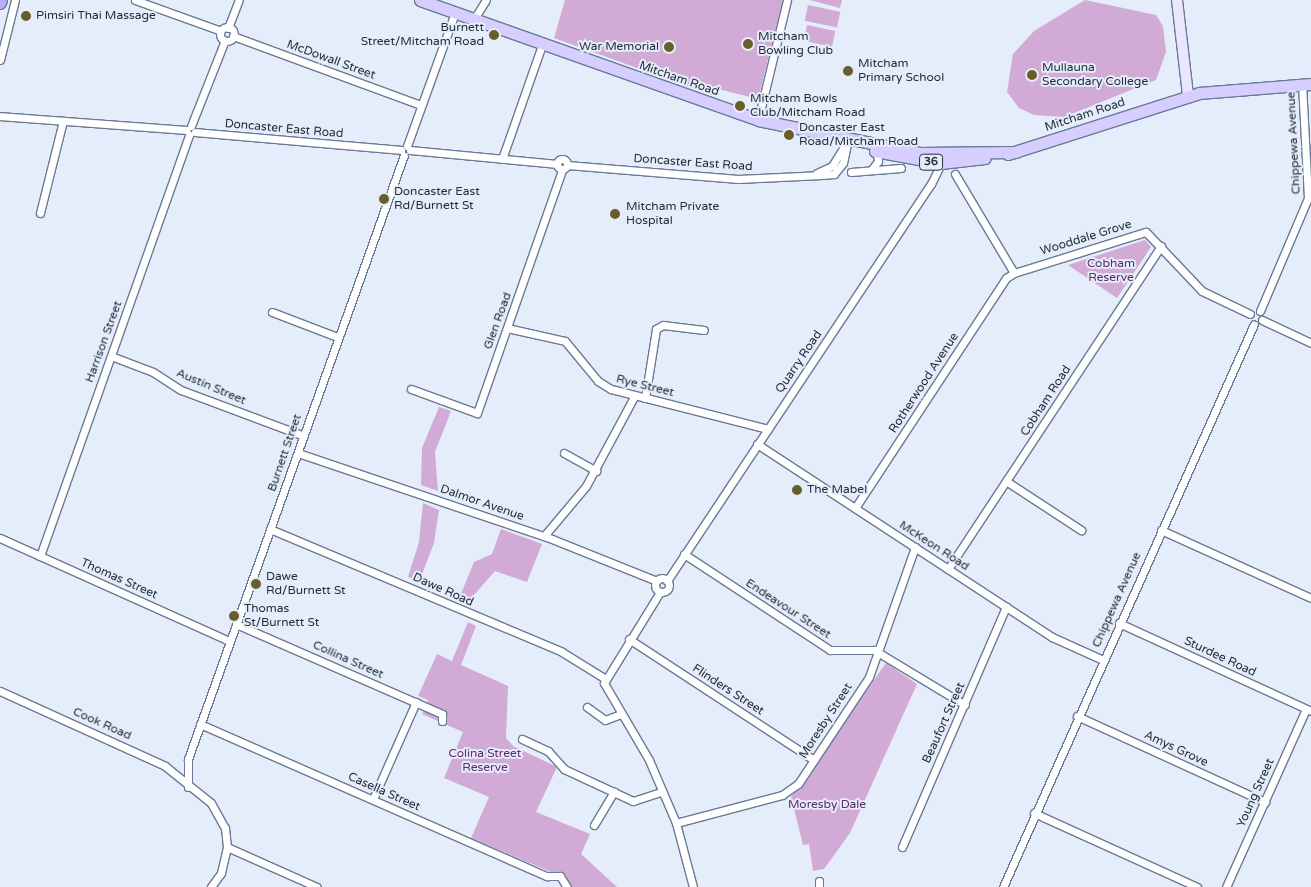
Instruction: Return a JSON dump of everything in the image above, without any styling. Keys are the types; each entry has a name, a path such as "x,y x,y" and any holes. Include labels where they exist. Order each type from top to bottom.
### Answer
{"main road":[{"name":"Mitcham Road","path":"420,0 542,45 758,120 942,158"},
{"path":"1177,0 1188,96"},
{"name":"Mitcham Road","path":"848,140 876,152 942,158 1016,152 1188,96 1307,84"}],"street":[{"path":"0,60 15,0"},
{"path":"135,0 221,31 228,28 239,0"},
{"path":"474,19 486,0"},
{"path":"758,120 787,0"},
{"name":"Burnett Street","path":"188,787 188,759 200,724 298,453 337,337 455,13"},
{"path":"221,31 225,40 233,36 228,28"},
{"name":"McDowall Street","path":"233,36 421,105"},
{"name":"Harrison Street","path":"40,556 190,131 225,40"},
{"path":"502,159 542,45"},
{"name":"Chippewa Avenue","path":"1260,311 1310,198 1307,84"},
{"name":"Doncaster East Road","path":"0,116 405,150 562,166 738,179 834,174 847,156 848,140"},
{"path":"40,213 63,121"},
{"path":"872,169 878,161 876,152"},
{"name":"Quarry Road","path":"604,678 660,592 667,589 666,581 768,429 942,158"},
{"name":"Glen Road","path":"411,389 477,413 562,166"},
{"path":"851,172 901,168"},
{"path":"955,174 1014,273"},
{"name":"Wooddale Grove","path":"1014,273 1146,232 1202,291 1250,314"},
{"name":"Cobham Road","path":"948,569 1161,246"},
{"name":"Rotherwood Avenue","path":"855,508 1006,278 1014,273"},
{"path":"1260,311 1262,320 1254,324 1250,314 1260,311"},
{"path":"272,312 337,337"},
{"path":"1262,320 1311,343"},
{"name":"Chippewa Avenue","path":"1003,887 1077,716 1254,324"},
{"path":"645,398 656,329 663,325 704,330"},
{"name":"Rye Street","path":"507,328 564,341 598,381 634,396 768,429"},
{"name":"Austin Street","path":"111,356 153,372 181,390 304,436"},
{"path":"544,536 596,471 634,396"},
{"name":"McKeon Road","path":"757,444 1052,637 1103,660"},
{"name":"Dalmor Avenue","path":"298,453 544,536 657,581"},
{"path":"564,453 596,471"},
{"path":"1006,481 1080,530"},
{"name":"Dawe Road","path":"270,529 562,652 604,678"},
{"path":"1161,530 1311,598"},
{"name":"Thomas Street","path":"0,538 229,641"},
{"name":"Moresby Street","path":"676,823 782,795 798,784 869,677 915,547"},
{"name":"Endeavour Street","path":"684,554 830,650 878,653 964,705"},
{"path":"660,592 657,581 666,581"},
{"name":"Beaufort Street","path":"902,847 1006,607"},
{"name":"Sturdee Road","path":"1119,623 1309,710"},
{"name":"Collina Street","path":"236,624 416,702 443,715 442,721"},
{"name":"Flinders Street","path":"628,639 814,760"},
{"path":"604,678 605,690 642,746 676,823 694,887"},
{"name":"Cook Road","path":"0,691 172,770 188,787 211,803 220,816 227,848"},
{"path":"372,800 416,702"},
{"path":"587,707 604,720 621,714"},
{"name":"Young Street","path":"1226,887 1309,710"},
{"name":"Amys Grove","path":"1077,716 1265,802"},
{"name":"Casella Street","path":"200,724 547,876 560,876 567,887"},
{"path":"522,739 548,751 564,769 633,801 661,792"},
{"path":"172,770 188,759"},
{"path":"594,825 614,792"},
{"path":"1034,813 1197,887"},
{"path":"211,887 221,873 227,848 317,887"}],"green space":[{"path":"565,0 783,0 758,99 714,88 712,95 554,38"},
{"path":"810,0 842,0 840,8"},
{"path":"1085,0 1156,15 1163,26 1166,52 1156,80 1064,117 1034,115 1019,108 1007,92 1013,54 1034,31"},
{"path":"808,5 840,12 837,28 805,21"},
{"path":"807,25 835,31 832,47 804,41"},
{"name":"Cobham Reserve","path":"1145,240 1151,247 1117,298 1068,265"},
{"path":"439,407 451,411 435,452 438,491 421,485 422,448"},
{"path":"423,503 439,510 434,543 419,582 408,577 419,542"},
{"path":"501,529 542,544 527,582 495,571 466,604 458,601 474,562 492,554"},
{"name":"Colina Street Reserve","path":"468,622 476,626 461,665 508,686 506,738 513,746 557,767 536,812 590,834 581,854 617,887 567,887 560,876 471,838 489,797 444,778 463,732 422,714 428,700 418,696 437,654 452,661"},
{"name":"Moresby Dale","path":"886,663 917,684 850,833 824,869 813,871 809,844 803,845 791,797"}],"place":[{"name":"Pimsiri Thai Massage","path":"26,16"},
{"name":"Burnett Street/Mitcham Road","path":"494,35"},
{"name":"Mitcham Bowling Club","path":"748,44"},
{"name":"War Memorial","path":"669,47"},
{"name":"Mitcham Primary School","path":"848,71"},
{"name":"Mullauna Secondary College","path":"1032,75"},
{"name":"Mitcham Bowls Club/Mitcham Road","path":"740,106"},
{"name":"Doncaster East Road/Mitcham Road","path":"789,135"},
{"name":"Doncaster East Rd/Burnett St","path":"384,199"},
{"name":"Mitcham Private Hospital","path":"615,214"},
{"name":"The Mabel","path":"797,490"},
{"name":"Dawe Rd/Burnett St","path":"256,584"},
{"name":"Thomas St/Burnett St","path":"234,616"}]}
